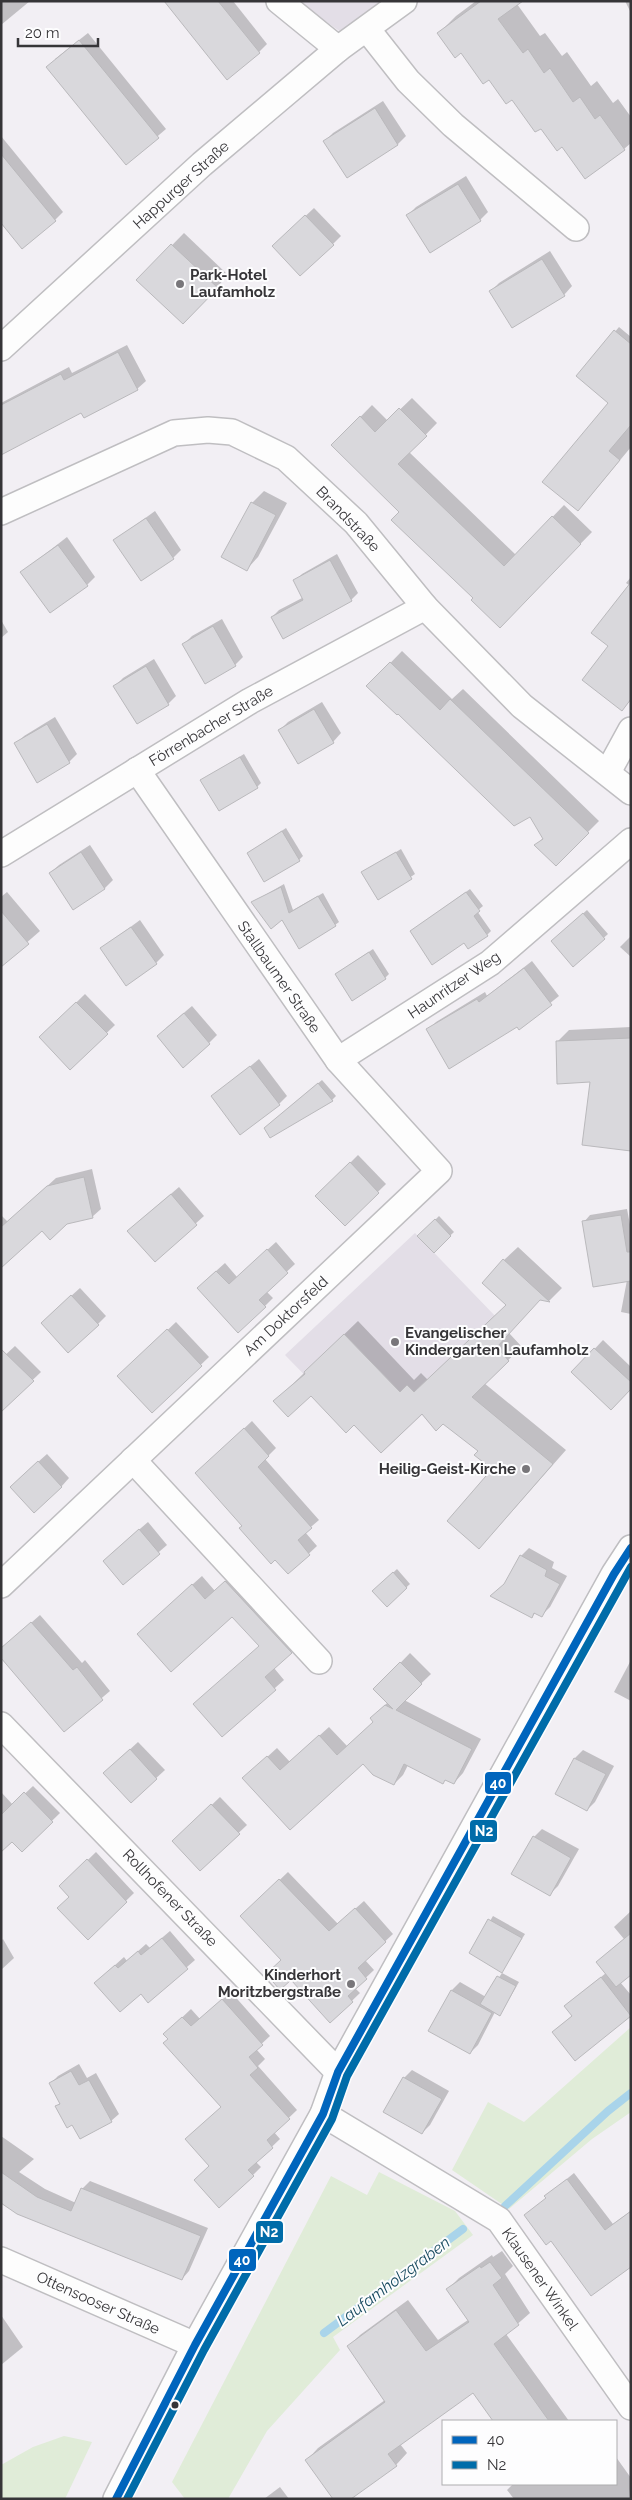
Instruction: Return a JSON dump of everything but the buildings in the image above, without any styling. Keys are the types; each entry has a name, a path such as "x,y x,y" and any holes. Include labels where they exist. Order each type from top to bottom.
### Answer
{"street":[{"path":"279,1 338,49"},
{"name":"Happurger Straße","path":"1,348 202,164 338,49 404,1"},
{"path":"367,29 408,82 453,125 576,228"},
{"name":"Brandstraße","path":"1,512 174,433 208,430 232,432 286,458 356,523 425,606 522,706 631,792"},
{"name":"Förrenbacher Straße","path":"1,854 250,701 425,606"},
{"path":"608,772 631,730"},
{"name":"Stallbaumer Straße","path":"137,770 338,1060 439,1171"},
{"name":"Haunritzer Weg","path":"338,1060 490,964 631,841"},
{"name":"Am Doktorsfeld","path":"1,1584 439,1171"},
{"path":"132,1460 319,1661"},
{"path":"116,2499 195,2345 322,2114 338,2072 622,1579 631,1548"},
{"name":"Rollhofener Straße","path":"1,1725 338,2072"},
{"name":"Klausener Winkel","path":"322,2114 498,2220 631,2407"},
{"name":"Ottensooser Straße","path":"1,2260 195,2345"}],"shaded area":[{"path":"297,1 396,1 348,37"},
{"name":"Evangelischer Kindergarten Laufamholz","path":"415,1233 498,1319 481,1330 509,1361 436,1431 422,1415 381,1453 285,1355"}],"green space":[{"path":"631,2027 631,2112 592,2139 509,2209 452,2170 488,2102 524,2122"},
{"path":"379,2172 455,2211 473,2235 333,2337 340,2350 267,2431 228,2499 185,2499 172,2482 331,2176 367,2195"},
{"path":"64,2436 92,2442 65,2499 1,2499 1,2465 33,2447"}],"waterway":[{"name":"Laufamholzgraben","path":"505,2206 608,2111 631,2093"},
{"name":"Laufamholzgraben","path":"324,2333 463,2229"}],"transit line":[{"name":"40","path":"116,2499 195,2345 323,2114 338,2072 614,1574 631,1548"},
{"name":"N2","path":"127,2499 204,2350 332,2119 347,2076 631,1567"}],"place":[{"name":"Park-Hotel Laufamholz","path":"180,284"},
{"name":"Evangelischer Kindergarten Laufamholz","path":"395,1342"},
{"name":"Heilig-Geist-Kirche","path":"526,1469"},
{"name":"Kinderhort Moritzbergstraße","path":"351,1984"}]}
